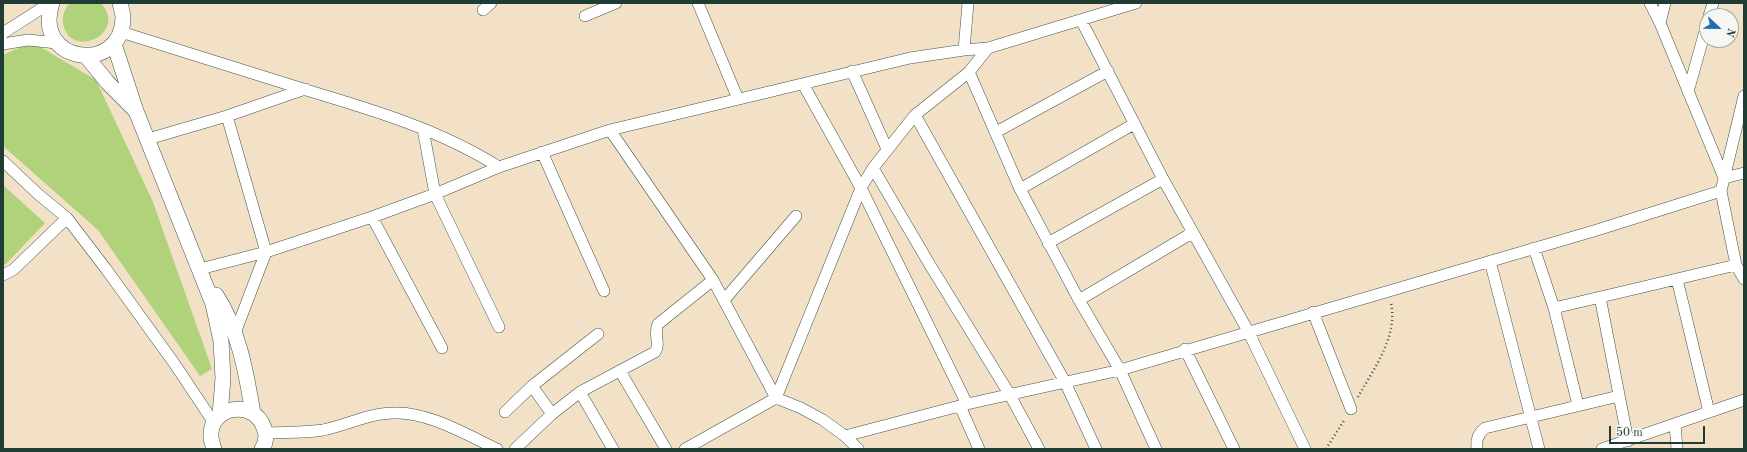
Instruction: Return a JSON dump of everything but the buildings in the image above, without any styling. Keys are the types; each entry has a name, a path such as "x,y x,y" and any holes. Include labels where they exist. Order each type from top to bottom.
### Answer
{"main road":[{"path":"51,3 48,23 51,34 57,43 66,50 75,55 86,56 96,55 106,50 117,38 123,17 120,3"},
{"path":"117,38 136,111 213,304 221,341 223,378 217,419 211,436 214,449"},
{"path":"86,56 108,83 136,111"},
{"path":"200,269 220,300 235,333 243,360 253,413"},
{"path":"217,419 231,410 242,409 253,413 262,421 266,433 265,445 262,449"}],"street":[{"path":"3,33 51,3"},
{"path":"591,10 616,3"},
{"path":"698,3 738,99"},
{"path":"964,50 968,3"},
{"path":"200,269 266,252 372,217 435,194 499,167 610,130 910,58 988,48 1136,3"},
{"path":"1650,3 1660,23 1724,178"},
{"path":"1660,23 1665,3"},
{"path":"1081,20 1163,179 1248,331 1304,449"},
{"path":"117,38 305,89 347,102 423,129 474,151 499,167"},
{"path":"3,44 28,40 57,43"},
{"path":"684,449 776,398 861,188 873,168 915,115 969,72 988,48"},
{"path":"1688,92 1700,48"},
{"path":"852,71 887,149"},
{"path":"996,132 1108,71"},
{"path":"969,72 1020,189 1079,300 1120,370 1156,449"},
{"path":"803,84 861,188 964,405 979,449"},
{"path":"148,139 227,116 305,89"},
{"path":"1744,96 1721,191 1736,265 1744,280"},
{"path":"915,115 1064,382 1096,449"},
{"path":"227,116 266,252 235,333"},
{"path":"1020,189 1134,124"},
{"path":"423,129 435,194 499,327"},
{"path":"610,130 713,280 776,398 801,408 823,420 846,436 858,449"},
{"path":"542,152 604,291"},
{"path":"3,161 38,194 67,218 217,419"},
{"path":"873,168 930,265 1010,395 1039,449"},
{"path":"1724,178 1744,173"},
{"path":"1048,243 1163,179"},
{"path":"846,436 964,405 1120,370 1186,349 1490,261 1721,191"},
{"path":"724,299 796,216"},
{"path":"372,217 442,348"},
{"path":"3,275 13,270 67,218"},
{"path":"1079,300 1192,233"},
{"path":"1534,248 1554,308 1578,405"},
{"path":"1490,261 1539,449"},
{"path":"1554,308 1736,265"},
{"path":"1677,279 1709,412"},
{"path":"515,449 552,414 580,392 655,352 658,347 655,332 658,324 713,280"},
{"path":"1600,297 1628,441"},
{"path":"1313,312 1352,409"},
{"path":"506,412 532,386 598,334"},
{"path":"1186,349 1234,449"},
{"path":"620,371 666,449"},
{"path":"532,386 552,414"},
{"path":"580,392 613,449"},
{"path":"1477,449 1476,442 1478,434 1485,428 1619,396"},
{"path":"1602,449 1744,400"},
{"path":"266,433 324,430 374,415 395,412 420,416 497,449"},
{"path":"1675,424 1677,449"}],"path":[{"path":"1326,449 1352,409 1392,330 1393,314 1388,290"}],"green space":[{"path":"70,3 101,3 108,14 108,25 103,33 95,39 85,42 75,40 68,34 63,23 63,14"},
{"path":"32,42 96,80 153,202 212,369 200,376 98,230 3,146 3,55"},
{"path":"3,185 45,223 5,265 3,263"}]}
